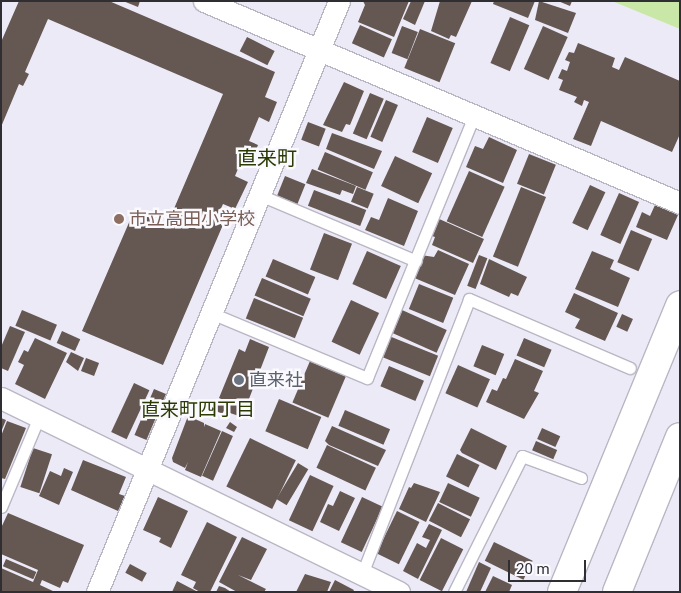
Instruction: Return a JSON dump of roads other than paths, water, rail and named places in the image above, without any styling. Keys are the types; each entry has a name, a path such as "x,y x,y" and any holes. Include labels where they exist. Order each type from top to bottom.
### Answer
{"street":[{"path":"204,1 680,203"},
{"path":"97,592 339,1"},
{"path":"562,592 680,305"},
{"path":"1,398 397,591"},
{"path":"617,592 677,454"}],"lane":[{"path":"211,313 367,378 474,116"},
{"path":"260,195 416,261"},
{"path":"362,574 469,300 630,368"},
{"path":"1,507 39,417"},
{"path":"454,592 522,456 580,478"}],"place":[{"name":"市立高田小学校","path":"119,219"},
{"name":"直来社","path":"239,380"}],"district":[{"name":"直来町","path":"267,158"},
{"name":"直来町四丁目","path":"198,410"}]}
